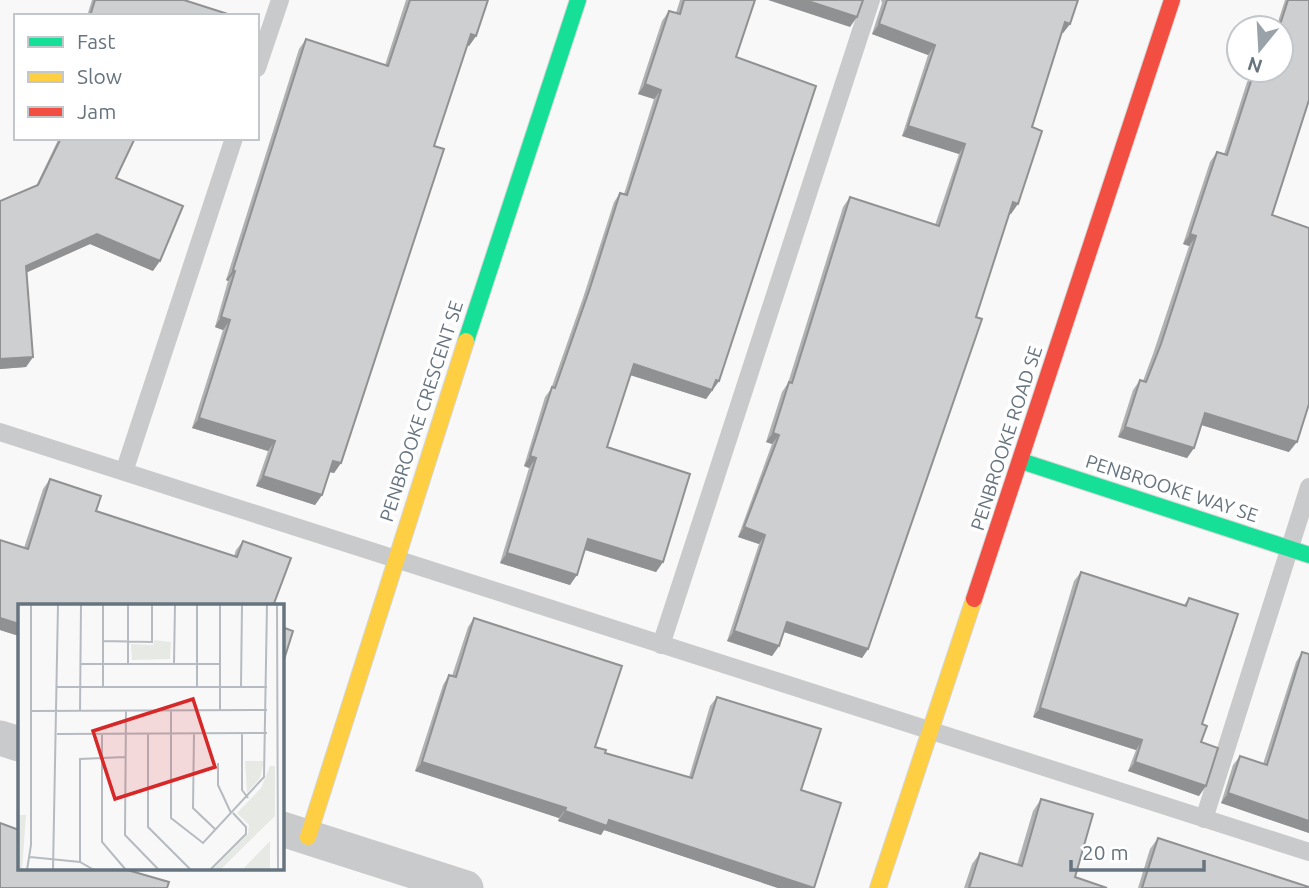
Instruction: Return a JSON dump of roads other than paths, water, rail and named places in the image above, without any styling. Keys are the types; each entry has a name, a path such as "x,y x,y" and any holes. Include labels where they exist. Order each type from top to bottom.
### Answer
{"street":[{"name":"PENBROOKE CRESCENT SE","path":"295,833 395,559 578,0"},
{"name":"PENBROOKE ROAD SE","path":"878,888 1172,0"},
{"name":"PENBROOKE WAY SE","path":"1021,461 1309,555"},
{"path":"0,738 18,744"},
{"path":"295,833 466,888"}],"lane":[{"path":"259,62 280,0"},
{"path":"661,645 872,0"},
{"path":"124,472 233,140"},
{"path":"0,432 1309,852"},
{"path":"1205,819 1309,487"}]}
